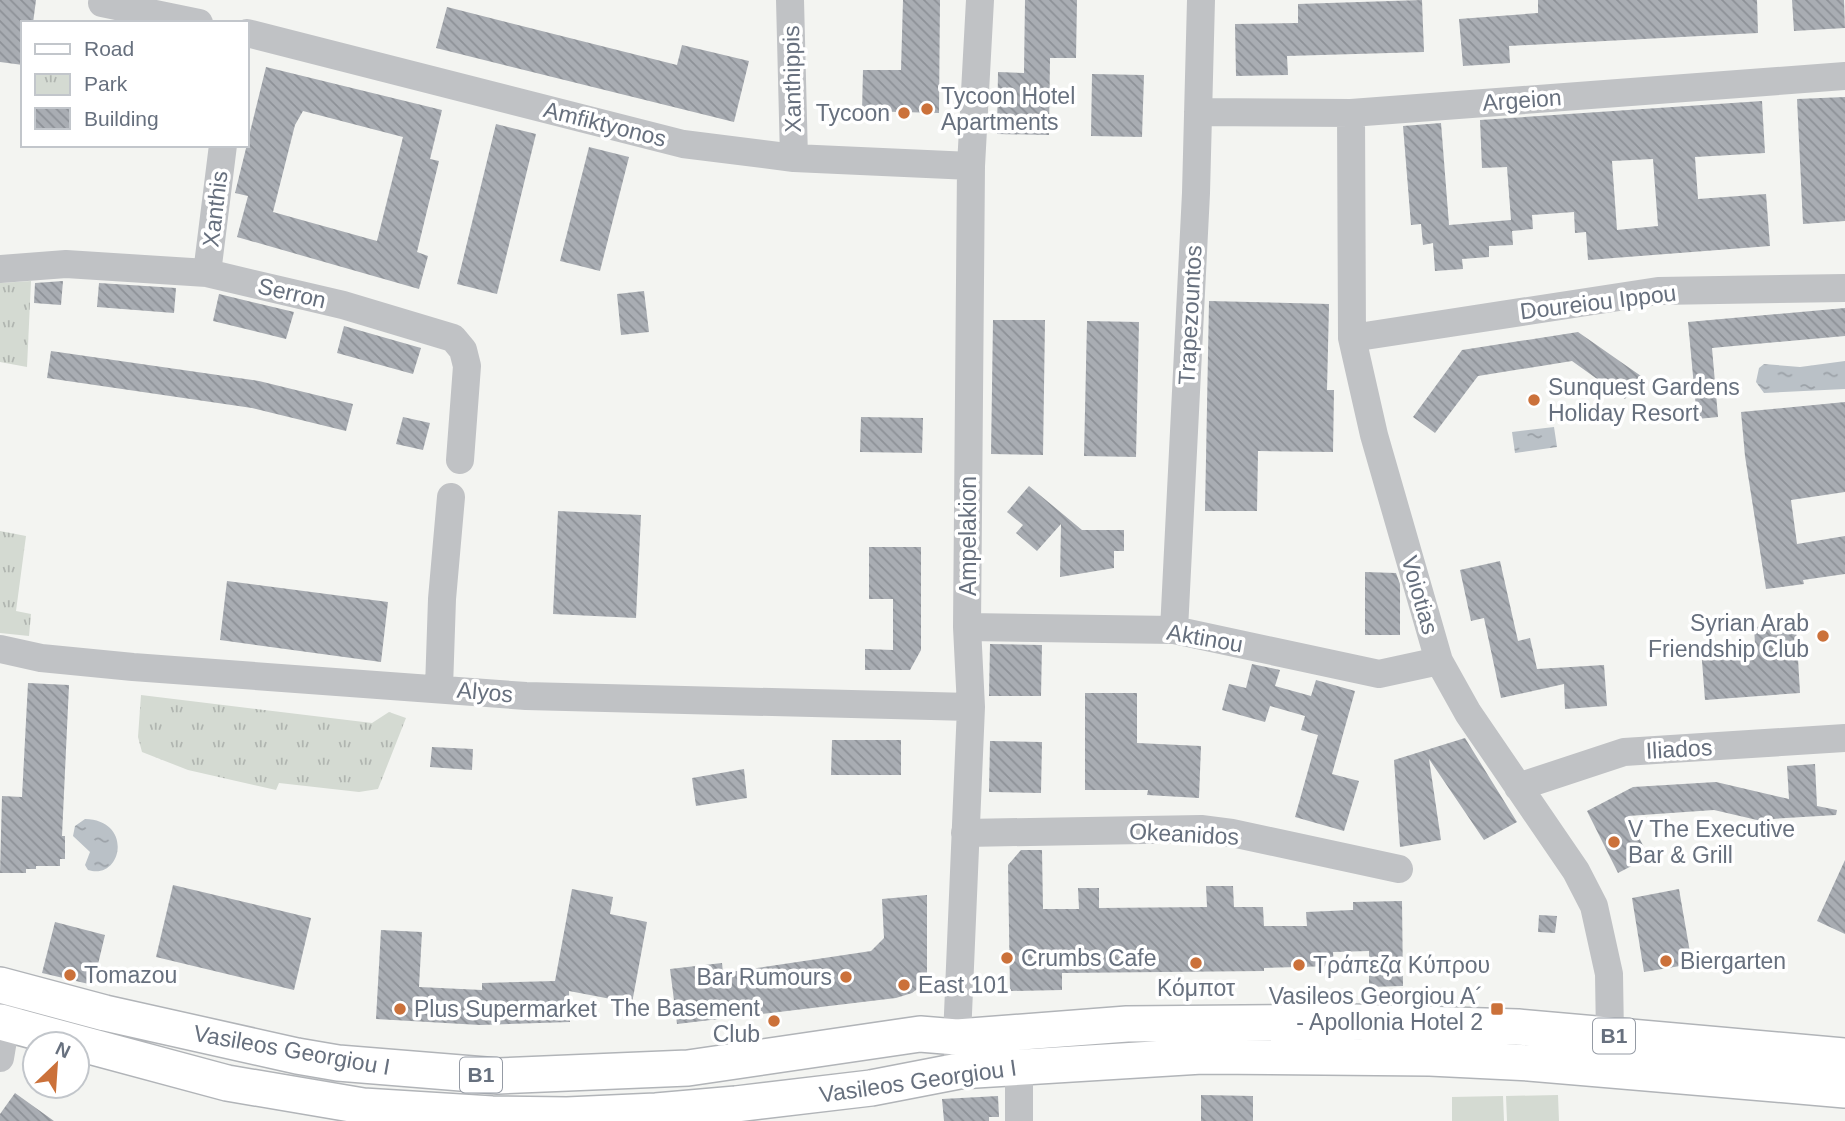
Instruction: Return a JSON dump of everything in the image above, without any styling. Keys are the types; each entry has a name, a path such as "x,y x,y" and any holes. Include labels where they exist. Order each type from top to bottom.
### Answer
{"main road":[{"name":"Vasileos Georgiou I","path":"6,986 106,1013 297,1056 338,1063 498,1076 688,1068 920,1034 957,1037 1127,1024 1339,1022 1518,1027 1845,1056"},
{"name":"Vasileos Georgiou I","path":"3,1023 227,1083 363,1106 492,1114 567,1115 736,1104 871,1088 959,1072 1202,1056 1430,1058 1528,1063 1845,1090"}],"street":[{"name":"Xanthippis","path":"790,0 794,159"},
{"name":"Ampelakion","path":"959,1072 957,1037 971,707 967,627 971,166 980,0"},
{"name":"Trapezountos","path":"1174,629 1198,112 1200,0"},
{"path":"102,3 189,21"},
{"name":"Amfiktyonos","path":"248,33 683,144 794,159 971,166"},
{"name":"Argeion","path":"1198,112 1352,113 1845,76"},
{"name":"Voiotias","path":"1352,113 1352,338 1374,435 1439,660 1468,713 1576,871 1594,906 1609,974 1610,1036"},
{"name":"Xanthis","path":"207,273 223,147"},
{"name":"Serron","path":"0,269 66,264 207,273 343,305 453,338 463,350 467,366 460,460"},
{"name":"Doureiou Ippou","path":"1352,338 1658,291 1845,288"},
{"path":"439,688 442,599 451,497"},
{"name":"Aktinou","path":"967,627 1174,629 1379,674 1439,660"},
{"name":"Alyos","path":"0,649 41,657 133,667 526,696 971,707"},
{"name":"Iliados","path":"1518,787 1623,751 1845,738"},
{"name":"Okeanidos","path":"965,833 1201,830 1232,833 1399,869"},
{"path":"0,1058 6,986"},
{"path":"1019,1068 1019,1121"}],"green space":[{"path":"31,281 27,367 0,362 0,283"},
{"path":"0,531 26,536 16,611 31,614 29,636 0,633"},
{"path":"141,695 372,723 389,712 406,718 378,789 359,792 279,783 276,790 188,770 142,752 138,737"},
{"path":"1558,1095 1559,1121 1507,1121 1506,1096"},
{"path":"1503,1096 1504,1121 1452,1121 1452,1097"}],"water":[{"path":"1845,361 1845,389 1764,393 1756,382 1759,368 1764,364 1800,367"},
{"path":"1554,427 1557,447 1515,453 1512,432"},
{"path":"85,819 101,822 111,829 116,838 118,849 115,859 109,867 100,871 88,870 85,865 90,852 73,836 75,826"}],"building":[{"path":"0,0 36,0 33,21 21,21 21,65 0,62"},
{"path":"903,0 940,0 939,113 862,111 863,70 901,70"},
{"path":"1025,0 1077,0 1076,58 1050,58 1049,135 997,134 998,72 1024,73"},
{"path":"1422,0 1424,52 1287,56 1288,75 1236,76 1235,24 1298,23 1298,4"},
{"path":"1538,0 1757,0 1758,33 1509,46 1510,63 1463,66 1459,19 1538,13"},
{"path":"1792,0 1844,0 1845,28 1794,31"},
{"path":"447,7 677,65 682,45 749,61 734,122 436,48"},
{"path":"266,67 442,110 430,159 439,161 417,252 428,256 419,289 237,237 248,196 235,193","holes":["303,111 403,137 377,241 273,212 295,125"]},
{"path":"1092,74 1144,75 1142,137 1091,136"},
{"path":"1845,97 1845,221 1803,224 1797,99"},
{"path":"1762,101 1765,153 1695,157 1698,199 1766,194 1770,246 1588,260 1586,232 1575,233 1574,212 1532,215 1533,229 1512,231 1513,245 1489,246 1489,257 1462,259 1463,269 1435,271 1433,243 1423,245 1421,224 1411,225 1403,126 1441,123 1449,225 1511,220 1507,167 1482,168 1480,120","holes":["1653,159 1658,226 1617,230 1612,161"]},
{"path":"496,124 536,134 497,294 457,284"},
{"path":"589,147 629,157 600,271 560,261"},
{"path":"63,281 61,305 34,303 35,283"},
{"path":"99,283 176,288 174,313 97,307"},
{"path":"644,291 649,332 621,335 617,294"},
{"path":"219,294 294,312 286,339 213,321"},
{"path":"1209,301 1329,304 1327,390 1334,390 1333,452 1258,451 1257,511 1205,511"},
{"path":"1845,308 1845,336 1712,348 1718,417 1697,419 1688,322"},
{"path":"993,320 1045,320 1043,455 991,454"},
{"path":"1087,321 1139,322 1136,457 1084,456"},
{"path":"344,326 421,348 413,374 337,353"},
{"path":"1578,332 1641,376 1625,399 1572,361 1478,376 1435,433 1413,417 1462,350"},
{"path":"51,351 259,381 353,404 346,431 252,408 47,378"},
{"path":"1845,402 1845,492 1791,500 1797,544 1845,536 1845,574 1803,580 1804,584 1766,589 1745,456 1741,412"},
{"path":"403,417 430,423 423,450 396,444"},
{"path":"861,417 923,418 922,453 860,452"},
{"path":"1029,486 1082,530 1124,530 1124,551 1114,551 1114,568 1060,577 1061,524 1037,551 1016,533 1023,525 1007,512"},
{"path":"558,511 641,515 636,618 553,614"},
{"path":"869,547 921,547 921,650 910,670 865,670 865,649 893,650 893,599 869,599"},
{"path":"1500,561 1518,641 1530,638 1537,669 1604,665 1607,706 1565,709 1564,684 1501,698 1484,618 1471,621 1460,570"},
{"path":"1365,572 1396,573 1400,584 1400,635 1365,635"},
{"path":"227,581 388,602 381,662 220,640"},
{"path":"1796,624 1800,693 1705,700 1701,648 1755,644 1754,627"},
{"path":"990,644 1042,645 1041,696 989,696"},
{"path":"1252,664 1280,670 1275,686 1311,696 1316,680 1355,691 1332,774 1359,781 1344,831 1295,817 1318,735 1301,730 1305,716 1270,706 1265,722 1222,710 1229,684 1246,688"},
{"path":"28,683 69,685 62,836 65,836 65,859 60,859 60,866 36,866 36,869 26,869 26,873 0,873 2,796 22,797"},
{"path":"1085,693 1137,693 1137,743 1201,746 1199,798 1147,795 1148,790 1085,790"},
{"path":"1465,738 1517,822 1484,840 1429,759 1441,840 1400,847 1394,760"},
{"path":"832,740 901,740 901,775 831,775"},
{"path":"990,741 1042,742 1041,793 989,792"},
{"path":"432,747 473,749 472,770 430,767"},
{"path":"1815,764 1817,806 1837,810 1836,815 1771,819 1770,823 1714,810 1628,816 1649,857 1618,873 1587,811 1633,787 1716,782 1789,799 1787,766"},
{"path":"744,769 747,798 696,806 692,778"},
{"path":"1021,850 1042,850 1043,909 1079,909 1078,888 1099,888 1099,908 1207,907 1206,886 1233,886 1234,907 1263,907 1264,926 1307,926 1306,912 1353,910 1353,902 1402,901 1403,986 1369,987 1369,951 1333,952 1334,966 1264,968 1264,971 1062,973 1062,990 1010,991 1008,865"},
{"path":"1845,860 1845,934 1817,921"},
{"path":"173,885 311,918 294,990 156,957"},
{"path":"572,889 613,897 610,914 647,922 632,1003 569,991 570,1022 480,1025 376,1019 381,930 422,932 419,987 482,990 482,983 555,981"},
{"path":"1679,889 1692,964 1644,972 1632,898"},
{"path":"927,895 927,975 924,984 912,993 896,998 677,1024 670,969 722,963 723,973 871,951 884,938 882,899"},
{"path":"1539,915 1557,916 1555,933 1538,932"},
{"path":"55,922 105,935 93,985 42,973"},
{"path":"15,1093 21,1100 54,1121 0,1121 0,1114"},
{"path":"1201,1095 1253,1096 1253,1121 1201,1121"},
{"path":"998,1096 999,1117 989,1117 989,1121 944,1121 942,1099"}],"place":[{"name":"Tycoon Hotel Apartments","path":"927,109"},
{"name":"Tycoon","path":"904,113"},
{"name":"Sunquest Gardens Holiday Resort","path":"1534,400"},
{"name":"Syrian Arab Friendship Club","path":"1823,636"},
{"name":"V The Executive Bar & Grill","path":"1614,842"},
{"name":"Crumbs Cafe","path":"1007,958"},
{"name":"Biergarten","path":"1666,961"},
{"name":"Κόμποτ","path":"1196,963"},
{"name":"Τράπεζα Κύπρου","path":"1299,965"},
{"name":"Tomazou","path":"70,975"},
{"name":"Bar Rumours","path":"846,977"},
{"name":"East 101","path":"904,985"},
{"name":"Plus Supermarket","path":"400,1009"},
{"name":"Vasileos Georgiou A´ - Apollonia Hotel 2","path":"1497,1009"},
{"name":"The Basement Club","path":"774,1021"}]}
